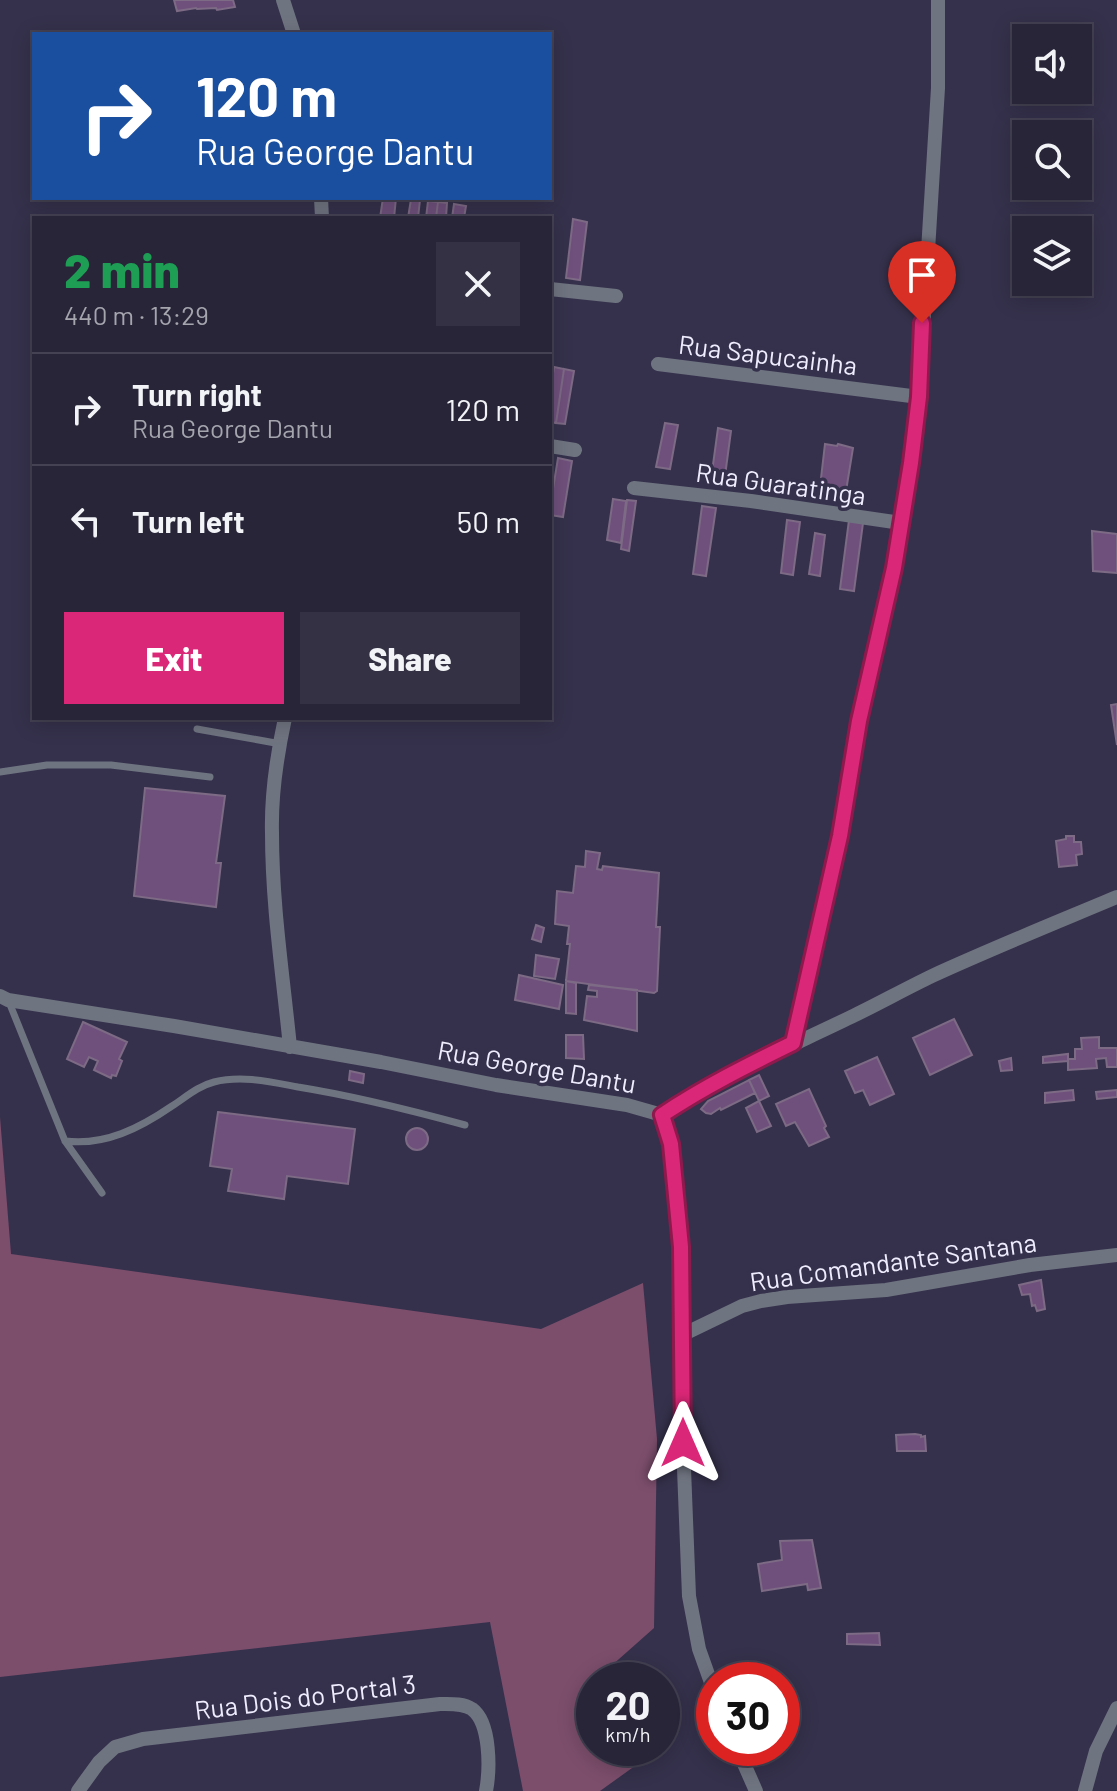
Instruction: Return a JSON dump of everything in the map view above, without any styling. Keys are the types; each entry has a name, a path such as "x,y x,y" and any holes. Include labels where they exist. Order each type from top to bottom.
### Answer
{"street":[{"path":"283,0 293,32"},
{"path":"793,1043 840,836 859,721 894,568 911,463 919,397 938,88 938,0"},
{"path":"552,289 616,296"},
{"name":"Rua Sapucainha","path":"658,364 919,397"},
{"path":"552,446 575,450"},
{"name":"Rua Guaratinga","path":"634,488 901,523"},
{"path":"285,720 271,830 290,1047"},
{"name":"Rua George Dantu","path":"4,998 381,1062 496,1085 627,1105 662,1115 692,1095 793,1043 933,976 1117,897"},
{"path":"662,1115 671,1144 681,1247 683,1457 689,1596 704,1662"},
{"name":"Rua Comandante Santana","path":"682,1335 742,1306 761,1301 886,1290 1030,1265 1117,1255"},
{"name":"Rua Dois do Portal 3","path":"78,1791 99,1762 115,1747 143,1739 440,1704 463,1705 480,1718 487,1744 489,1772 486,1791"},
{"path":"1085,1791 1096,1751 1117,1708"},
{"path":"745,1766 756,1791"}],"lane":[{"path":"197,729 281,744"},
{"path":"0,772 47,765 111,765 210,777"},
{"path":"4,998 65,1141 102,1193"},
{"path":"65,1141 86,1142 119,1135 198,1088 211,1082 239,1078 316,1090 465,1125"}],"shaded area":[{"path":"0,1117 11,1254 541,1329 643,1283 657,1439 654,1628 616,1662 576,1662 576,1766 635,1766 600,1791 523,1791 490,1622 0,1677"}],"building":[{"path":"174,0 233,0 235,7 177,11"},
{"path":"383,200 396,200 394,216 380,216"},
{"path":"411,200 420,200 418,216 408,216"},
{"path":"428,201 438,202 436,216 426,216"},
{"path":"438,202 447,203 446,216 436,216"},
{"path":"454,204 466,206 464,216 452,216"},
{"path":"573,219 587,222 580,280 566,278"},
{"path":"554,367 564,369 556,423 552,422"},
{"path":"564,369 574,371 565,424 556,423"},
{"path":"665,423 678,425 670,469 656,467"},
{"path":"718,428 731,431 725,476 712,472"},
{"path":"825,444 853,448 846,491 820,487"},
{"path":"558,458 572,461 563,517 552,515"},
{"path":"613,499 626,501 621,543 607,540"},
{"path":"627,500 636,501 629,551 621,549"},
{"path":"702,506 716,508 706,576 693,574"},
{"path":"787,520 800,522 793,575 781,573"},
{"path":"849,520 863,523 854,591 840,589"},
{"path":"1092,531 1117,534 1117,573 1093,571"},
{"path":"815,533 825,535 820,576 809,574"},
{"path":"1117,704 1117,745 1111,705"},
{"path":"145,788 225,796 216,863 221,863 216,907 134,896"},
{"path":"1066,836 1074,836 1074,842 1081,842 1082,854 1076,855 1077,865 1059,867 1056,841 1066,839"},
{"path":"586,851 600,853 597,869 602,870 603,866 659,873 656,927 660,927 657,991 654,993 566,981 569,926 555,924 557,891 573,893 576,866 585,867"},
{"path":"536,925 544,928 541,942 532,939"},
{"path":"536,955 559,959 555,979 534,976"},
{"path":"519,975 563,985 559,1009 515,1000"},
{"path":"566,981 576,983 576,1014 566,1013"},
{"path":"589,985 637,990 637,1031 584,1020 587,996 597,997 597,991 588,990"},
{"path":"954,1019 972,1055 930,1075 913,1038"},
{"path":"83,1022 127,1042 116,1076 112,1075 111,1078 94,1070 98,1061 89,1057 84,1067 67,1059"},
{"path":"566,1035 583,1035 584,1059 566,1058"},
{"path":"1099,1037 1099,1048 1117,1048 1117,1067 1107,1067 1106,1058 1096,1059 1097,1068 1068,1070 1068,1059 1075,1059 1075,1049 1082,1049 1081,1038"},
{"path":"1068,1054 1068,1061 1043,1063 1043,1057"},
{"path":"877,1057 894,1094 870,1105 863,1090 855,1093 845,1071"},
{"path":"1011,1058 1012,1070 1001,1071 999,1061"},
{"path":"350,1071 364,1074 363,1083 349,1080"},
{"path":"759,1075 769,1096 759,1101 749,1080"},
{"path":"749,1080 755,1093 711,1114 701,1109 708,1101"},
{"path":"809,1089 829,1137 809,1146 795,1122 786,1126 776,1104"},
{"path":"1073,1090 1074,1100 1045,1103 1045,1093"},
{"path":"1117,1090 1117,1097 1097,1099 1096,1092"},
{"path":"759,1101 771,1126 757,1132 746,1108"},
{"path":"218,1112 355,1129 348,1184 287,1176 284,1199 228,1191 232,1169 210,1166"},
{"path":"417,1128 428,1139 417,1150 406,1139"},
{"path":"1041,1280 1045,1309 1037,1311 1035,1305 1032,1306 1030,1294 1022,1295 1019,1285"},
{"path":"896,1435 925,1436 926,1451 897,1451"},
{"path":"812,1540 821,1588 808,1590 807,1584 762,1591 758,1564 782,1560 780,1541"},
{"path":"879,1633 880,1645 847,1644 847,1634"}],"route":[{"path":"683,1443 681,1247 671,1144 662,1115 692,1095 793,1043 840,836 859,721 894,568 919,397 922,323"}]}
